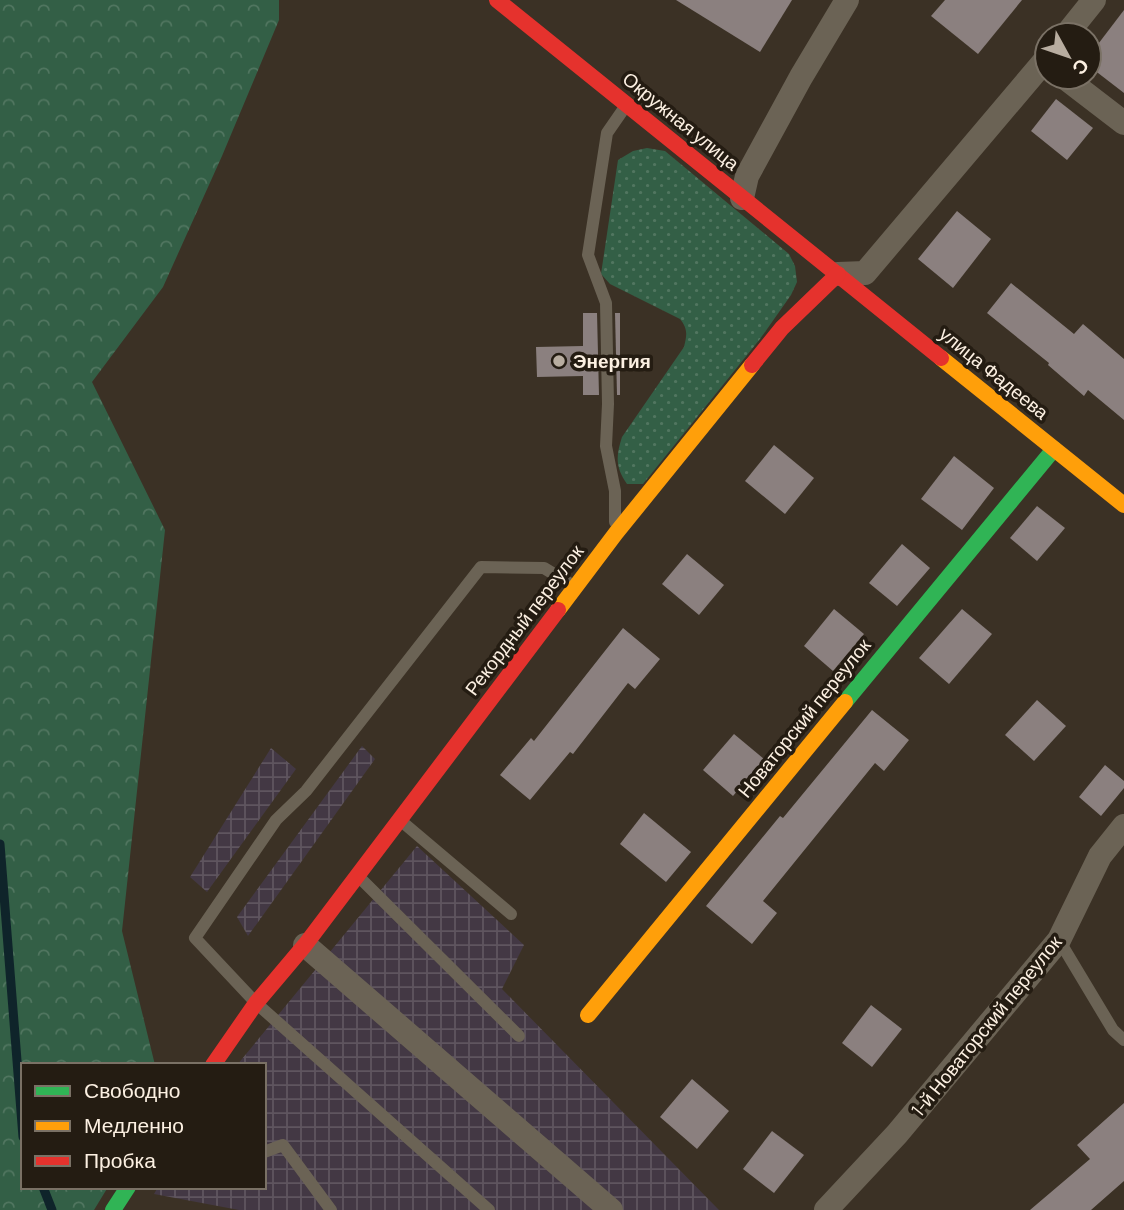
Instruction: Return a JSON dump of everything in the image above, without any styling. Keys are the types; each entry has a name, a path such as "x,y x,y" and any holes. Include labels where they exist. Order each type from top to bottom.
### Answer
{"main road":[{"name":"Окружная улица","path":"497,0 838,274"},
{"name":"улица Фадеева","path":"838,274 1124,505"},
{"name":"Рекордный переулок","path":"215,1063 256,1003 305,945 616,533 782,328 838,274"},
{"name":"Новаторский переулок","path":"588,1015 1054,449"},
{"path":"113,1210 127,1189"}],"street":[{"path":"742,198 747,176 847,0"},
{"path":"1077,21 1094,0"},
{"path":"838,274 865,273 1033,76"},
{"path":"1082,91 1124,123"},
{"name":"1-й Новаторский переулок","path":"825,1210 897,1134 1059,940 1100,856 1124,826"},
{"path":"305,945 611,1210"}],"lane":[{"path":"616,533 614,491 606,446 606,303 589,255 607,133 627,103"},
{"path":"489,1210 256,1003 195,938 276,820 306,791 481,567 544,568 575,587"},
{"path":"399,820 510,914"},
{"path":"358,875 519,1036"},
{"path":"1059,940 1112,1030 1124,1041"},
{"path":"266,1151 283,1145 331,1210"}],"shaded area":[{"path":"362,746 375,759 248,936 237,917"},
{"path":"271,748 296,769 207,892 190,877"},
{"path":"417,846 524,945 502,989 719,1210 239,1210 154,1194 157,1189 266,1189 266,1063 239,1063"}],"green space":[{"path":"0,0 279,0 279,20 163,287 92,382 165,530 122,931 155,1063 21,1063 21,1189 107,1189 94,1210 0,1210"},
{"path":"647,148 665,151 789,254 795,266 797,282 760,339 643,484 627,484 620,472 618,461 622,437 684,347 686,336 686,329 680,319 610,284 601,274 618,160 633,151"}],"building":[{"path":"676,0 792,0 760,52"},
{"path":"945,0 1022,0 978,54 931,16"},
{"path":"1124,10 1124,93 1103,77 1103,38"},
{"path":"1056,99 1093,128 1067,160 1031,131"},
{"path":"957,211 991,239 953,288 918,259"},
{"path":"1011,283 1074,334 1083,324 1124,359 1124,420 1088,390 1084,396 1048,365 1049,363 987,313"},
{"path":"583,313 597,313 599,395 583,395 583,376 537,377 536,347 583,346"},
{"path":"615,313 620,313 620,395 617,395"},
{"path":"774,445 814,478 785,514 745,481"},
{"path":"954,456 994,488 962,530 921,499"},
{"path":"1037,506 1065,528 1037,561 1010,538"},
{"path":"902,544 930,568 897,606 869,583"},
{"path":"687,554 724,585 699,615 662,584"},
{"path":"834,609 864,634 833,671 804,646"},
{"path":"962,609 992,634 949,684 919,658"},
{"path":"623,628 660,659 635,689 628,683 573,754 570,752 530,800 500,775 531,738 534,741"},
{"path":"1037,700 1066,726 1034,761 1005,735"},
{"path":"872,710 909,740 884,771 875,763 763,901 777,913 752,944 706,906"},
{"path":"734,734 764,759 733,796 703,770"},
{"path":"1105,765 1124,781 1124,788 1101,816 1079,797"},
{"path":"644,813 691,852 666,882 620,844"},
{"path":"871,1005 902,1029 872,1067 842,1043"},
{"path":"692,1079 729,1111 697,1149 660,1117"},
{"path":"1124,1103 1124,1181 1091,1210 1030,1210 1090,1159 1077,1145"},
{"path":"772,1131 804,1155 774,1193 743,1169"}],"waterway":[{"path":"0,844 21,1112"},
{"path":"44,1189 52,1210"}],"traffic: fast":[{"path":"845,702 1054,449"},
{"path":"113,1210 127,1189"}],"traffic: slow":[{"path":"941,358 1124,505"},
{"path":"558,610 616,533 752,365"},
{"path":"588,1015 845,702"}],"traffic: jam":[{"path":"497,0 941,358"},
{"path":"752,365 782,328 838,274"},
{"path":"214,1063 256,1003 305,945 558,610"}],"place":[{"name":"Энергия","path":"559,361"}]}
